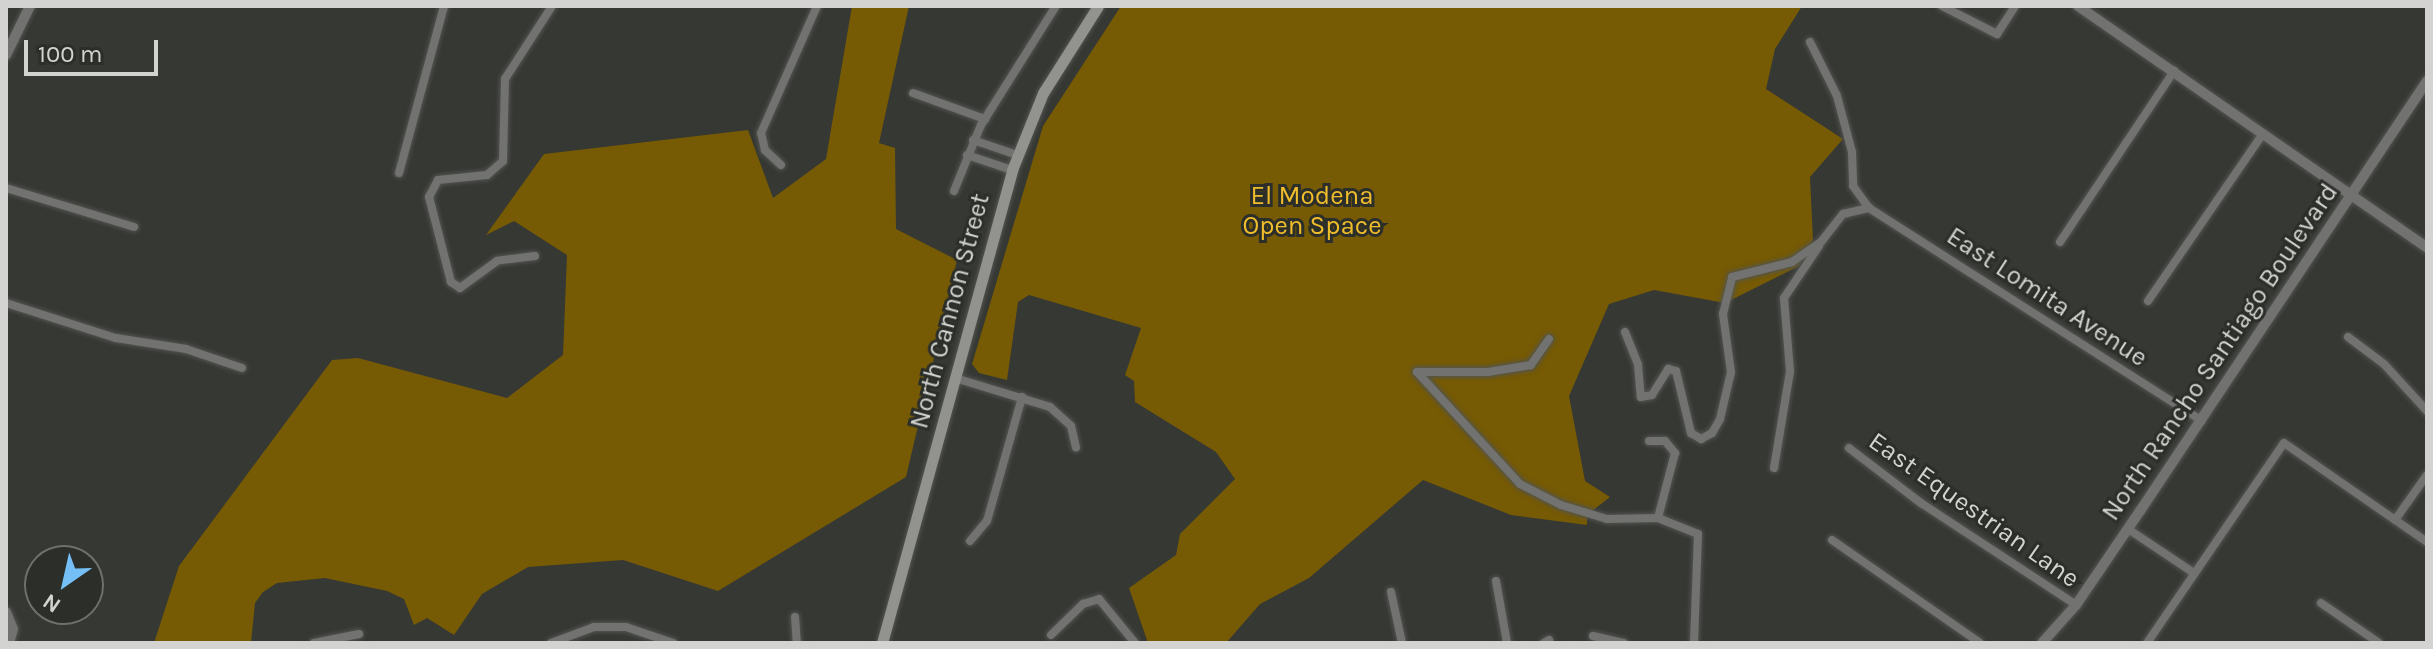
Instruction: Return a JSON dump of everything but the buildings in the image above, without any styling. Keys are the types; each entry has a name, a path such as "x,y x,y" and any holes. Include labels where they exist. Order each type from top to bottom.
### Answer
{"main road":[{"name":"North Cannon Street","path":"882,643 1017,155 1043,93 1098,6"}],"street":[{"path":"6,55 30,6"},
{"path":"399,173 444,6"},
{"path":"535,256 497,261 460,288 451,282 429,197 438,180 487,175 503,161 505,79 552,6"},
{"path":"781,165 765,150 761,133 817,6"},
{"path":"954,191 973,140 1054,9 1043,6"},
{"path":"1942,6 1997,34 2015,6"},
{"path":"2086,8 2262,135 2427,248"},
{"path":"1774,468 1790,371 1784,298 1843,214 1869,208 1853,186 1852,152 1837,96 1810,42"},
{"path":"2060,242 2174,71"},
{"name":"North Rancho Santiago Boulevard","path":"2042,643 2076,605 2427,81"},
{"path":"913,93 985,119"},
{"path":"2148,301 2262,135"},
{"path":"973,140 1017,155"},
{"path":"967,155 1012,170"},
{"path":"6,188 134,227"},
{"name":"East Lomita Avenue","path":"1869,208 2202,421"},
{"path":"1625,332 1638,365 1641,397 1652,395 1668,369 1676,371 1691,433 1701,439 1712,433 1720,419 1731,372 1723,314 1732,277 1792,262 1821,242"},
{"path":"6,303 116,338 186,349 242,368"},
{"path":"2348,337 2384,364 2427,411"},
{"path":"1549,339 1531,365 1488,372 1417,372 1520,484 1561,505 1607,519 1658,518 1698,534 1701,546 1694,643"},
{"path":"955,378 1022,397 1066,420 1076,447"},
{"path":"970,541 987,521 1022,397"},
{"path":"1649,441 1665,441 1675,453 1658,518"},
{"path":"2147,643 2284,443 2427,542"},
{"name":"East Equestrian Lane","path":"1849,448 1921,503 2076,605"},
{"path":"2395,520 2427,475"},
{"path":"2128,529 2194,573"},
{"path":"1832,540 1980,643"},
{"path":"1496,581 1507,643"},
{"path":"1391,592 1402,643"},
{"path":"1051,635 1083,604 1099,599 1135,643"},
{"path":"2321,603 2379,643"},
{"path":"6,612 13,629 9,643"},
{"path":"795,617 797,643"},
{"path":"551,643 594,627 610,627 673,643"},
{"path":"314,643 359,634"},
{"path":"1593,636 1624,643"}],"green space":[{"path":"852,6 909,6 879,143 895,148 896,229 957,260 906,477 718,591 623,560 528,567 482,594 454,635 427,618 414,625 404,599 387,591 325,578 277,583 263,592 255,603 251,643 154,643 179,566 332,360 358,358 507,398 563,355 567,255 514,221 486,235 544,154 748,130 773,198 826,159"},
{"name":"El Modena Open Space","path":"1121,6 1802,6 1775,49 1766,89 1843,139 1810,177 1813,240 1799,266 1725,303 1654,290 1609,304 1569,396 1585,481 1610,497 1587,515 1587,525 1511,515 1423,480 1309,578 1260,604 1226,643 1148,643 1129,588 1176,555 1180,534 1235,479 1216,452 1135,402 1134,381 1125,375 1141,328 1029,295 1018,302 1007,380 979,373 972,364 1043,126"}]}
